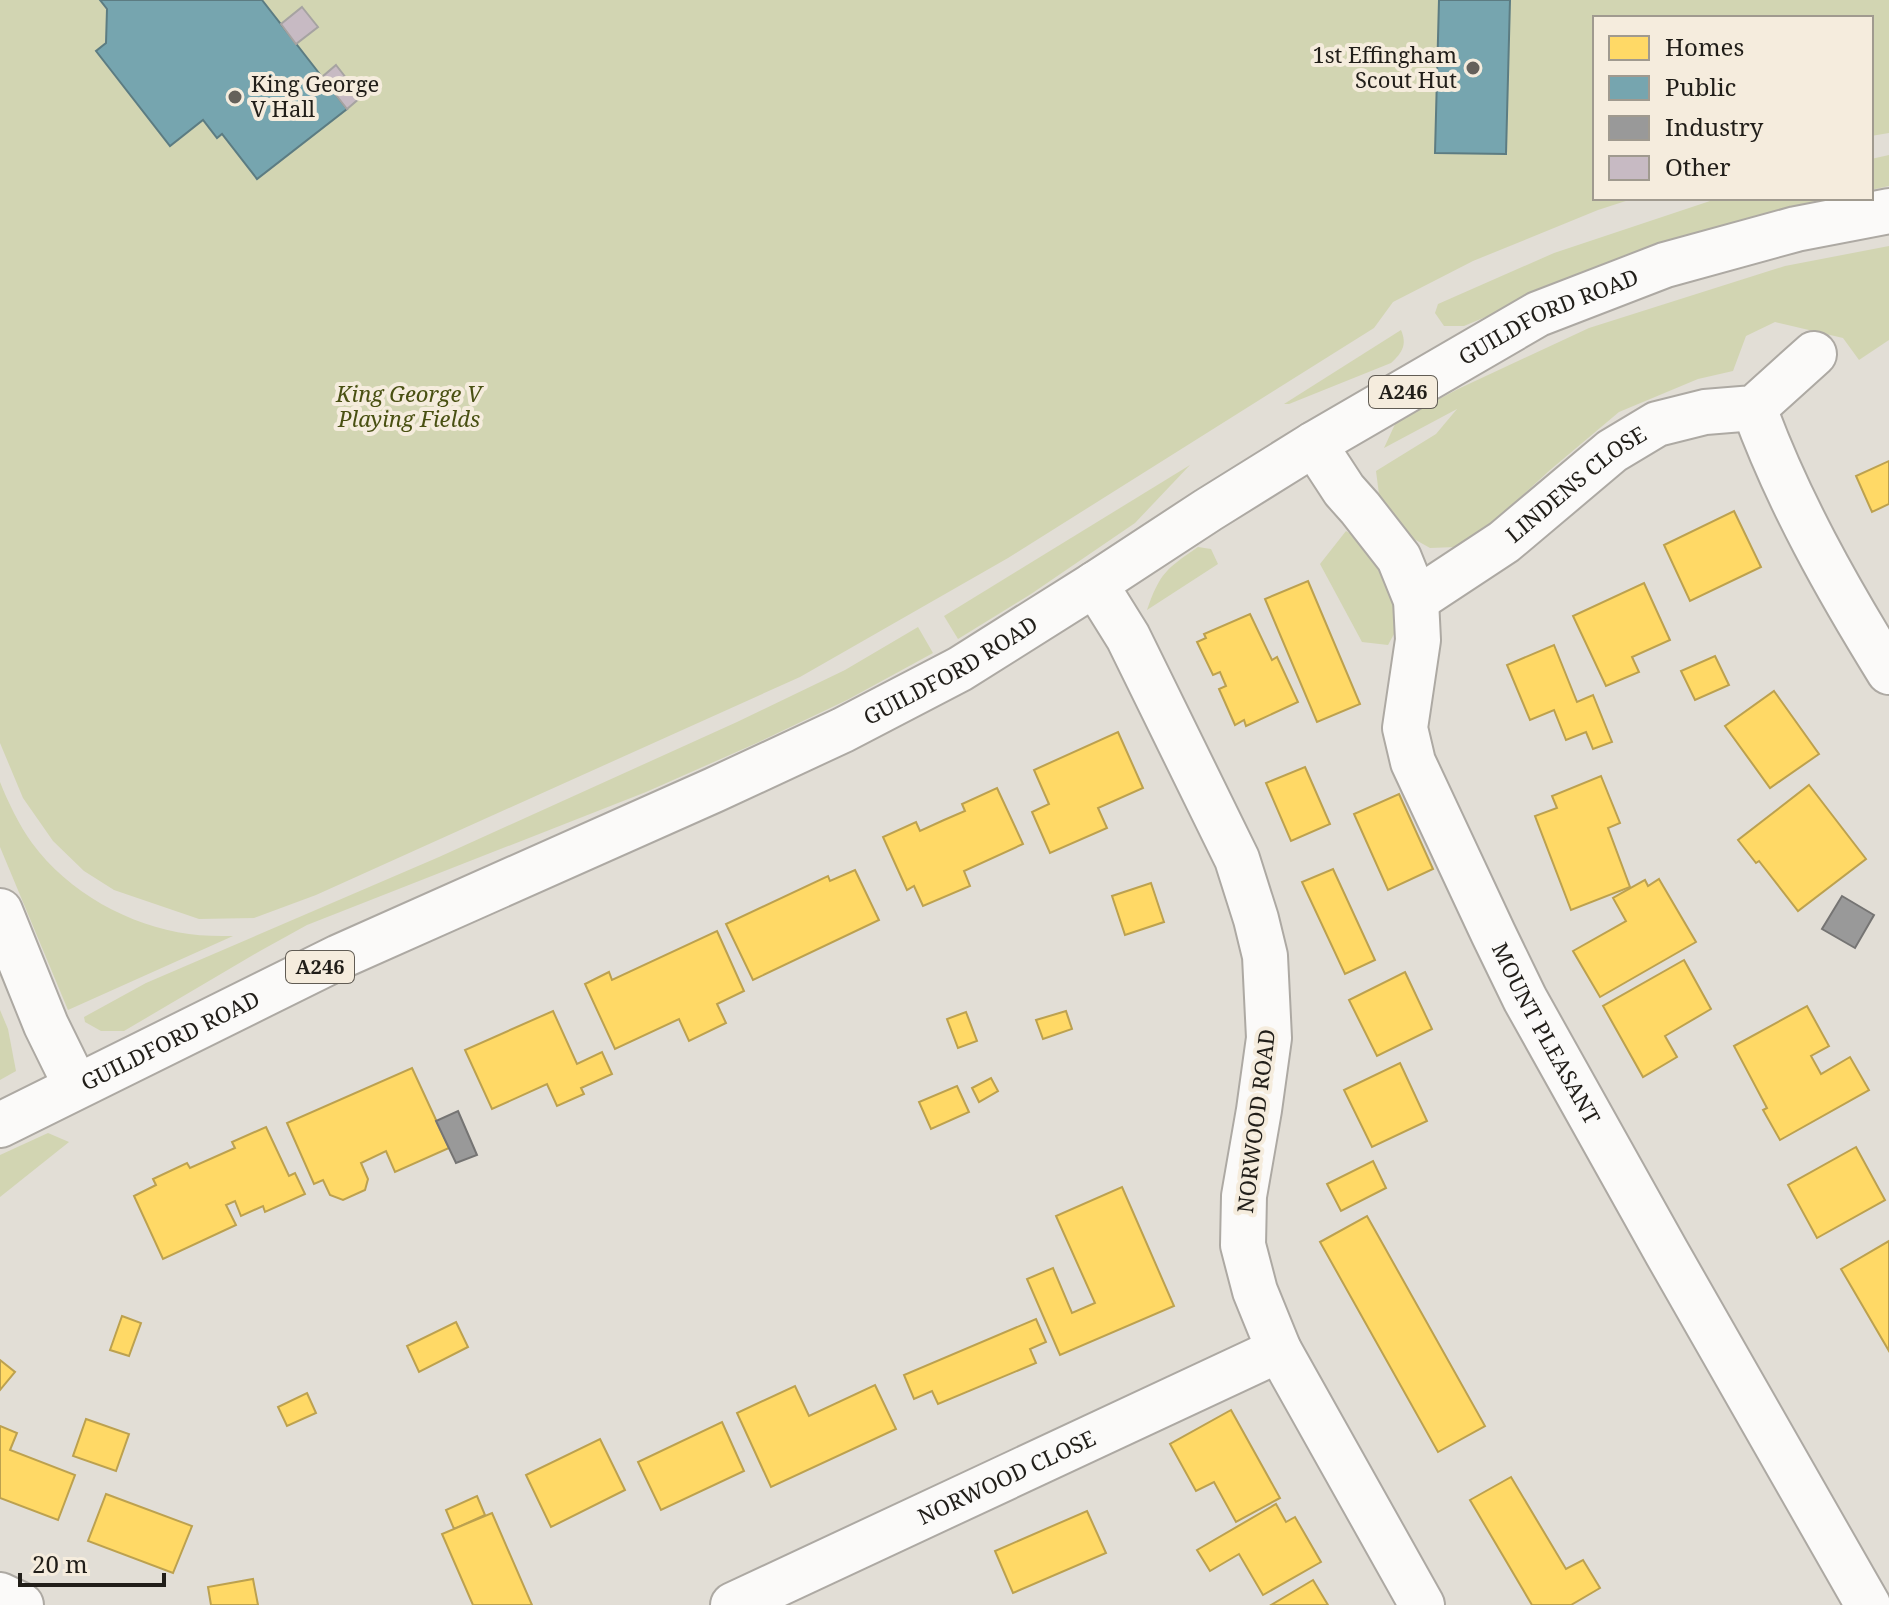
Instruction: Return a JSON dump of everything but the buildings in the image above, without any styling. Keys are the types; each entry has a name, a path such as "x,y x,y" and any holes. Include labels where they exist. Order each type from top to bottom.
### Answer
{"street":[{"name":"GUILDFORD ROAD","path":"0,1125 365,945 714,790 843,730 960,669 1314,444 1538,314 1665,265 1796,229 1889,211"},
{"path":"1814,354 1754,408 1822,560 1889,672"},
{"name":"LINDENS CLOSE","path":"1416,600 1504,542 1612,451 1657,424 1705,412 1754,408"},
{"name":"MOUNT PLEASANT","path":"1314,444 1344,490 1399,558 1416,600 1418,640 1405,728 1413,762 1525,999 1868,1605"},
{"name":"NORWOOD ROAD","path":"1095,584 1128,637 1237,859 1265,956 1269,1038 1244,1196 1243,1245 1255,1291 1279,1350 1422,1605"},
{"path":"0,911 46,1025 76,1086"},
{"name":"NORWOOD CLOSE","path":"733,1605 1279,1350"},
{"path":"0,1595 21,1605"}],"green space":[{"name":"King George V Playing Fields","path":"0,0 1889,0 1889,133 1873,136 1873,16 1593,16 1593,200 1629,200 1473,261 1393,302 1374,328 1008,558 800,677 316,895 254,918 199,919 114,890 84,871 53,841 23,798 0,743"},
{"path":"1889,155 1889,186 1873,190 1873,159"},
{"path":"1713,200 1831,200 1754,219 1564,284 1464,326 1444,326 1435,313 1438,304 1554,253"},
{"path":"1889,246 1889,340 1859,360 1843,338 1775,322 1746,336 1733,371 1698,379 1619,412 1476,538 1456,547 1430,548 1398,530 1380,502 1376,471 1436,434 1457,409 1384,448 1396,422 1458,389 1589,328 1785,266"},
{"path":"1401,330 1403,348 1391,363 1284,404"},
{"path":"1190,465 1135,523 958,639 944,616"},
{"path":"1346,531 1362,541 1395,586 1404,616 1388,645 1362,642 1320,564"},
{"path":"1198,547 1211,549 1218,564 1147,610 1165,573"},
{"path":"918,627 933,653 847,700 759,742 646,792 307,925 124,1031 101,1031 85,1022 84,1017 146,983 439,857 737,722 845,670"},
{"path":"0,782 32,843 63,877 82,891 122,915 167,930 205,936 233,936 68,1010 0,847"},
{"path":"0,1010 8,1029 16,1071 0,1080"},
{"path":"48,1133 69,1142 0,1197 0,1155"}],"place":[{"name":"1st Effingham Scout Hut","path":"1473,68"},
{"name":"King George V Hall","path":"235,97"}]}
